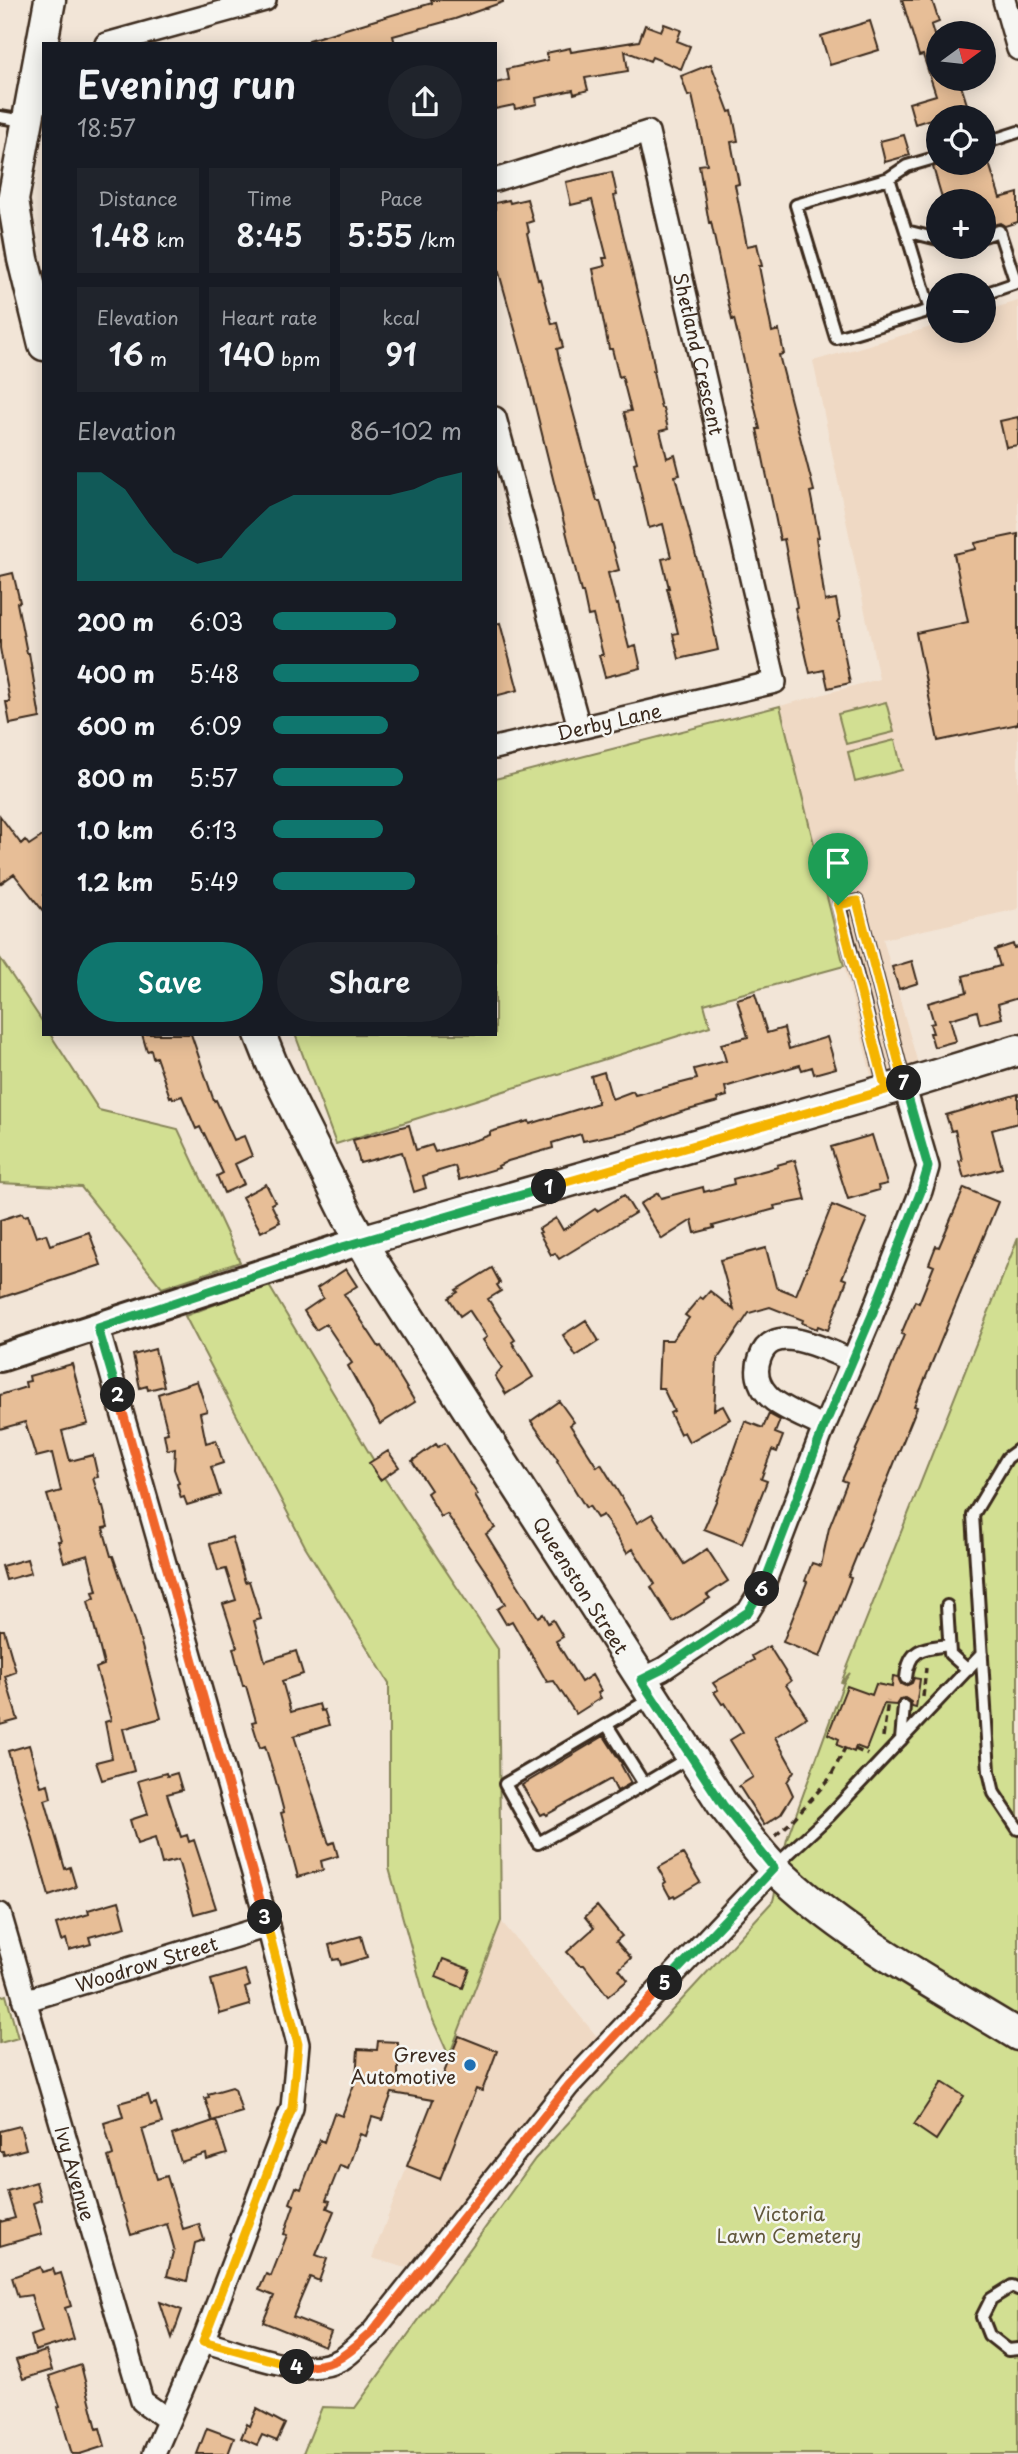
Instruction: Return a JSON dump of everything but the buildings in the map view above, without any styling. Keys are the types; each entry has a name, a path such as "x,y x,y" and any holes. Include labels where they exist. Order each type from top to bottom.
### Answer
{"main road":[{"path":"44,42 50,0"},
{"path":"41,62 13,119 6,202 41,337"},
{"path":"0,247 12,262 41,337"},
{"name":"Queenston Street","path":"261,1036 272,1064 361,1241 723,1805 774,1868 820,1907 864,1940 1018,2035"},
{"path":"361,1241 895,1088 1018,1050"}],"street":[{"path":"113,42 265,0"},
{"path":"1004,0 1018,49"},
{"name":"Shetland Crescent","path":"497,179 648,132 775,682 722,694"},
{"path":"497,425 579,727"},
{"name":"Derby Lane","path":"497,748 722,694"},
{"path":"647,1689 663,1669 748,1612 762,1589 928,1167 895,1088"},
{"path":"0,1359 361,1241"},
{"path":"98,1328 268,1926 298,2044 292,2108 203,2341 154,2454"},
{"path":"824,1427 768,1396 758,1379 761,1354 769,1344 782,1339 802,1340 851,1360"},
{"path":"203,2341 296,2367 318,2367 341,2359 371,2333 569,2085 774,1868"},
{"name":"Ivy Avenue","path":"0,1914 142,2401 167,2419"},
{"name":"Woodrow Street","path":"24,2001 268,1926"}],"lane":[{"path":"996,139 1018,132"},
{"path":"926,160 907,166 889,178 796,205 836,338 926,311"},
{"path":"889,178 926,287"},
{"path":"906,231 926,236"},
{"path":"996,232 999,231 1017,283 996,290"},
{"path":"857,901 895,1088 838,905 857,901"},
{"path":"1018,1450 1007,1458 973,1515 989,1771 995,1793 1018,1829"},
{"path":"947,1606 950,1654 968,1670"},
{"path":"906,1678 907,1664 914,1654 924,1648 949,1645"},
{"path":"774,1868 812,1833 982,1654"},
{"path":"647,1689 607,1725 505,1784 538,1843 691,1756"},
{"path":"901,1740 904,1706"},
{"path":"607,1725 644,1784"},
{"path":"1018,2289 1012,2286 991,2299 982,2317 989,2335 1008,2350 1018,2349"}],"path":[{"path":"922,1703 926,1668"},
{"path":"882,1740 888,1701"},
{"path":"773,1837 830,1778 845,1748"},
{"path":"855,1749 870,1756 876,1750"}],"shaded area":[{"path":"1018,301 1018,909 883,939 918,1064 871,1075 780,706 879,679 813,361 926,328 926,343 996,343 996,307"},
{"path":"501,1921 599,2039 406,2268 372,2258"}],"green space":[{"path":"886,702 894,732 846,744 838,714"},
{"path":"780,706 844,966 704,1004 710,1026 336,1144 296,1036 497,1036 497,778"},
{"path":"895,740 902,770 855,782 848,752"},
{"path":"0,958 42,1021 42,1036 51,1036 99,1110 178,1129 240,1262 162,1288 81,1187 0,1183"},
{"name":"Victoria Lawn Cemetery","path":"1018,1238 1018,2454 303,2454 322,2407 355,2408 535,2159 773,1901 787,1839 844,1682 850,1673 841,1683"},
{"path":"268,1284 383,1476 498,1649 501,1921 449,2056 428,2009 389,1868 389,1683 305,1546 185,1316"},
{"path":"6,1995 18,2038 0,2043 0,1997"}],"place":[{"name":"Greves Automotive","path":"470,2065"}],"route":[{"path":"857,901 928,1167 921,1191 824,1427 762,1589 748,1612 663,1669 641,1680 723,1805 774,1868 569,2085 371,2333 341,2359 318,2367 296,2367 203,2341 292,2108 298,2044 268,1926 98,1328 339,1248 886,1090 838,905 857,901"}]}
